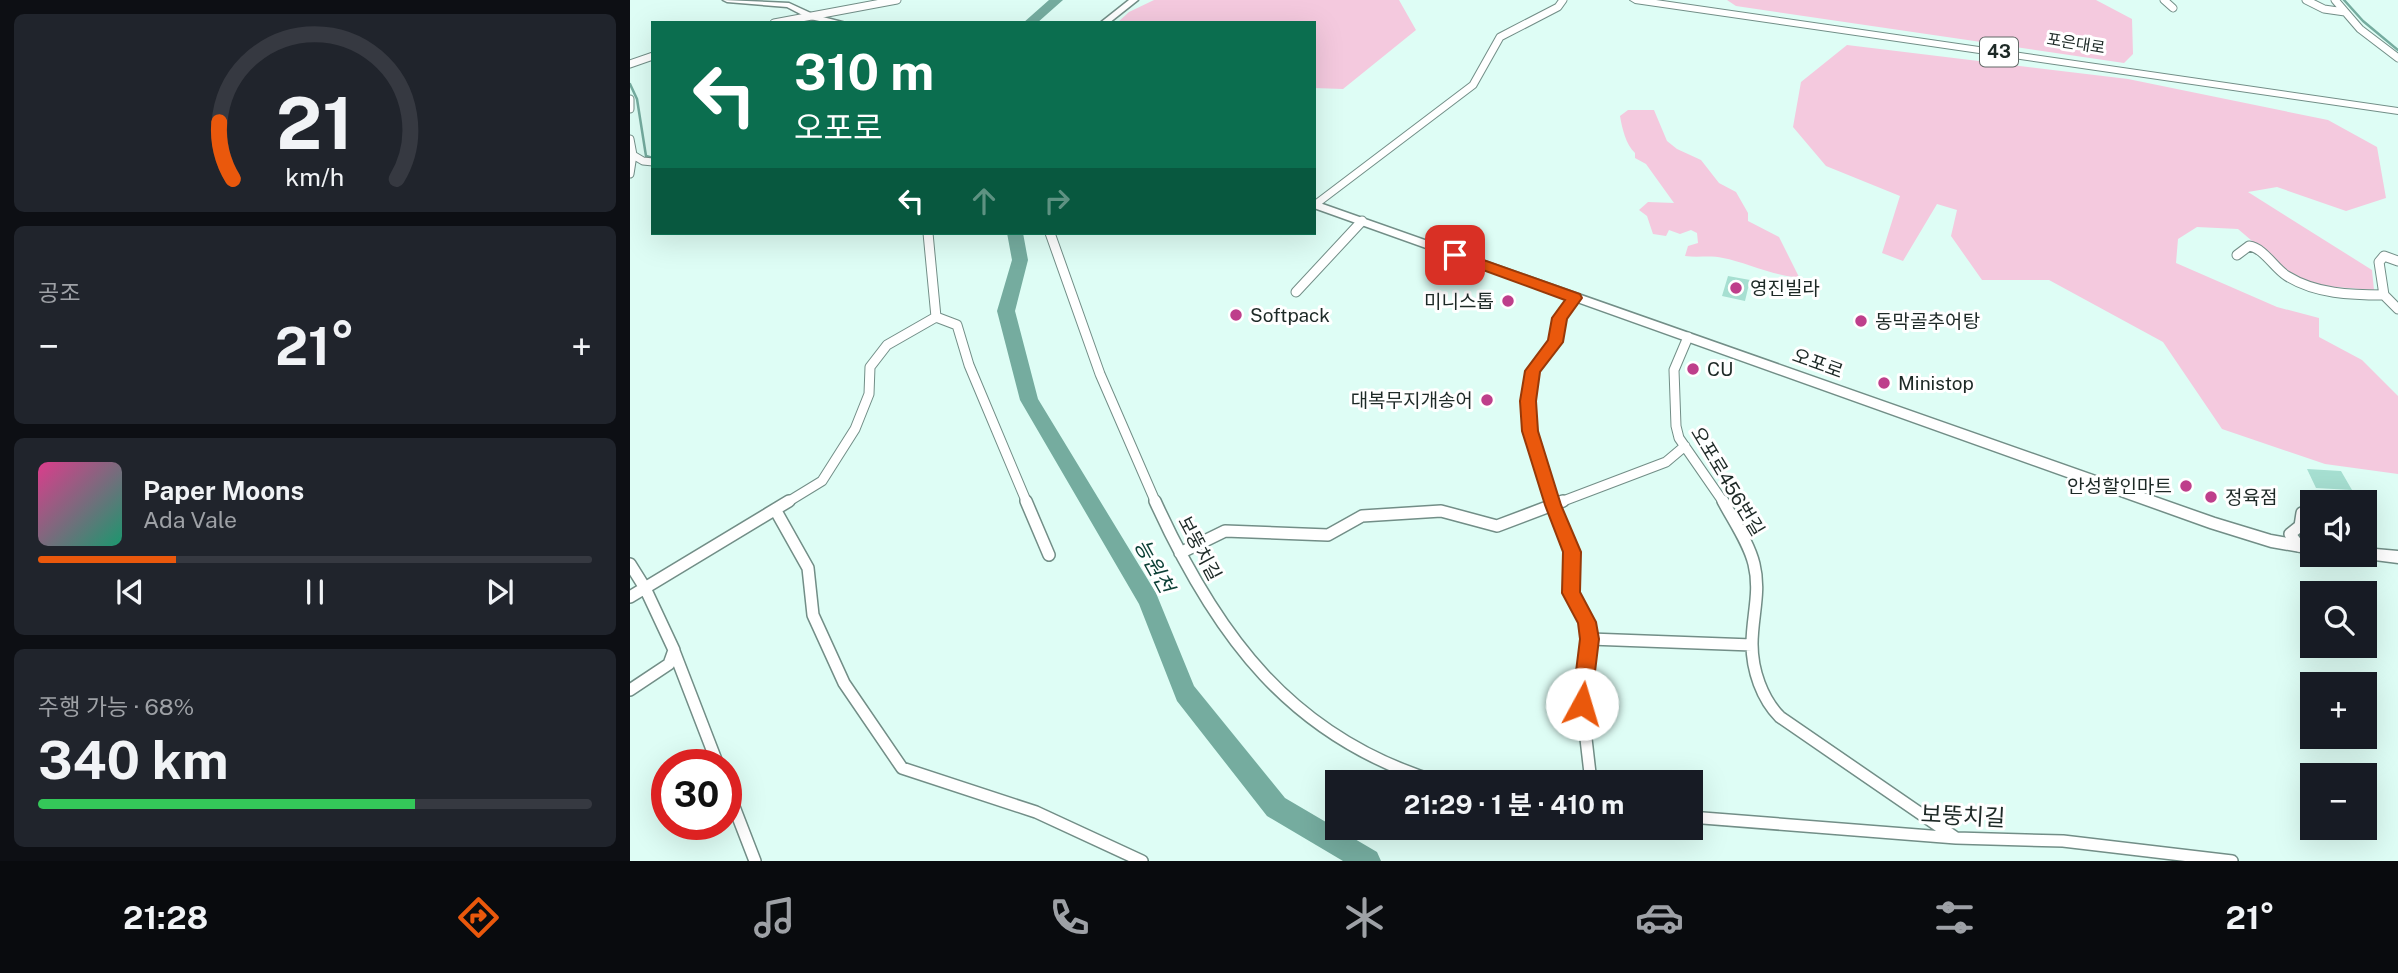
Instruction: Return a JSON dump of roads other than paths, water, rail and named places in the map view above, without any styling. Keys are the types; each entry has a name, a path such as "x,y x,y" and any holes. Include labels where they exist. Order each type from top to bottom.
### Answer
{"highway":[{"name":"포은대로","path":"1635,0 2360,103"},
{"name":"포은대로","path":"1666,0 2360,103"},
{"path":"2360,103 2398,109"}],"street":[{"path":"727,0 789,5 810,15 834,21"},
{"path":"783,21 897,0"},
{"path":"1107,21 1134,0"},
{"path":"1316,203 1474,85 1500,37 1558,7 1563,0"},
{"path":"2164,0 2173,8"},
{"path":"2306,0 2324,9 2345,12"},
{"path":"2335,0 2360,29 2398,58"},
{"path":"630,64 651,58"},
{"path":"630,99 630,109"},
{"path":"630,139 633,155 630,174"},
{"path":"633,155 651,162"},
{"name":"오포로","path":"1316,204 2215,524 2300,546"},
{"path":"1296,292 1362,221"},
{"path":"928,235 936,317"},
{"name":"보뚱치길","path":"1051,235 1093,361 1180,553 1229,636 1286,698 1325,730 1370,757 1405,770"},
{"path":"2237,255 2249,246 2256,247 2286,275 2315,289 2351,295 2384,295"},
{"path":"2398,261 2380,258 2384,295 2398,309"},
{"path":"1575,298 1560,318 1555,342 1532,371 1529,383 1530,431 1553,505 1572,552 1571,593 1587,622 1590,639 1582,704 1590,770"},
{"path":"630,597 822,481 855,429 869,394 870,367 887,345 936,317"},
{"path":"936,317 957,325 969,365 1049,555"},
{"name":"오포로456번길","path":"1688,337 1678,356 1673,382 1676,426 1685,446 1718,491 1754,562 1758,602 1752,645 1761,690 1769,706 1780,718 1956,838"},
{"path":"1180,553 1225,531 1328,535 1362,516 1441,510 1497,526 1666,463 1685,446"},
{"path":"776,511 808,568 813,615 844,683 902,768 1036,812 1142,861"},
{"path":"2300,526 2290,534 2300,543"},
{"path":"2377,555 2398,557"},
{"path":"630,564 645,588 674,650 712,749"},
{"path":"1590,639 1752,645"},
{"path":"630,690 669,664 674,650"},
{"name":"보뚱치길","path":"1703,818 1956,838 2063,841 2232,861"},
{"path":"742,827 755,861"}],"waterway":[{"name":"능원천","path":"1031,21 1057,0"},
{"path":"2344,0 2363,21 2398,50"},
{"path":"630,84 637,99 646,156 651,157"},
{"name":"능원천","path":"1015,235 1020,260 1006,311 1029,400 1148,600 1185,693 1276,807 1368,861"}],"place":[{"name":"영진빌라","path":"1736,288"},
{"name":"미니스톱","path":"1508,301"},
{"name":"Softpack","path":"1236,315"},
{"name":"동막골추어탕","path":"1861,321"},
{"name":"CU","path":"1693,369"},
{"name":"Ministop","path":"1884,383"},
{"name":"대복무지개송어","path":"1487,400"},
{"name":"안성할인마트","path":"2186,486"},
{"name":"정육점","path":"2211,497"}]}
